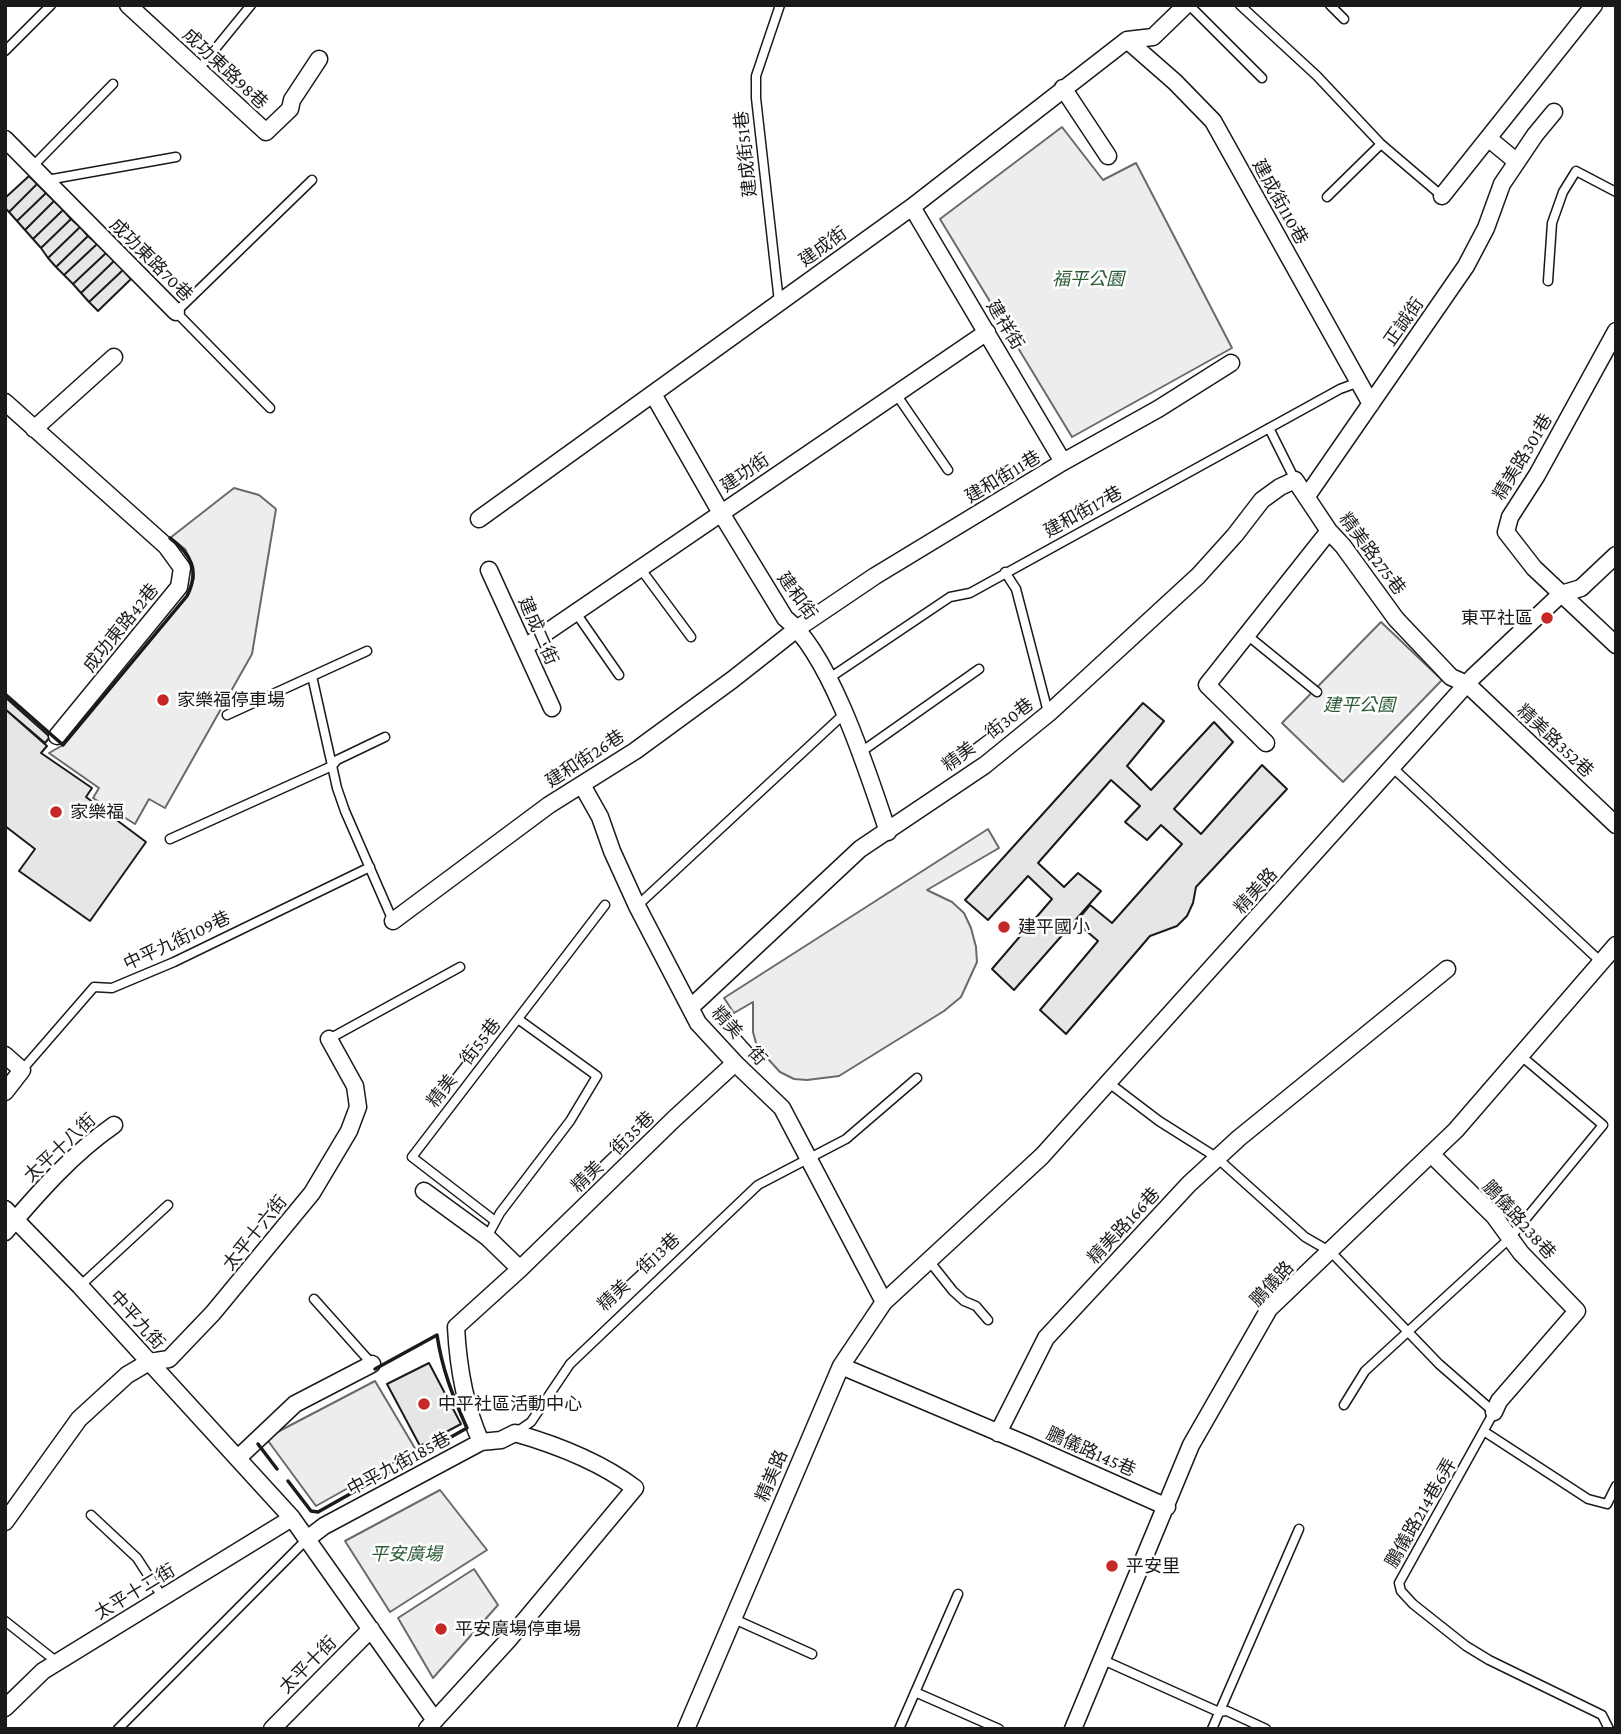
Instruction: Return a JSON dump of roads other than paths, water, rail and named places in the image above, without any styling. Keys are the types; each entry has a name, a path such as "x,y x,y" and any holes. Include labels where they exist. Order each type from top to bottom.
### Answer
{"street":[{"name":"成功東路98巷","path":"128,5 266,132 290,109 292,100 319,59"},
{"name":"建成街","path":"479,519 912,207 1127,40 1153,37 1187,5"},
{"path":"1441,196 1594,5"},
{"name":"建成街110巷","path":"1127,40 1175,82 1213,121 1371,404"},
{"path":"1063,88 1108,156"},
{"name":"正誠街","path":"1307,496 1466,266 1486,228 1502,184 1554,112"},
{"path":"1488,138 1517,162"},
{"name":"成功東路70巷","path":"5,139 176,312"},
{"name":"建祥街","path":"912,207 1063,462"},
{"name":"精美路301巷","path":"1561,594 1534,568 1506,532 1510,517 1616,331"},
{"name":"建功街","path":"525,648 987,332"},
{"path":"34,429 114,357"},
{"name":"建和街11巷","path":"798,628 875,576 1231,363"},
{"name":"建和街","path":"653,394 785,618 798,628 828,679 860,752 888,832"},
{"name":"成功東路42巷","path":"5,402 166,546 182,568 179,587 57,736"},
{"name":"精美路275巷","path":"1295,480 1329,531 1396,619 1451,677 1467,684"},
{"name":"精美一街30巷","path":"690,1008 860,849 985,765 1049,713 1198,576 1262,500 1295,480"},
{"path":"1266,743 1207,685 1329,531"},
{"name":"精美路","path":"686,1729 841,1366 884,1302 1042,1156 1467,684 1561,594 1581,588 1616,555"},
{"name":"建成二街","path":"489,570 552,708"},
{"path":"1561,594 1616,645"},
{"name":"建和街26巷","path":"393,921 550,805 635,751 798,628"},
{"name":"精美路352巷","path":"1467,684 1616,825"},
{"name":"精美一街","path":"582,785 600,817 637,906 698,1023 782,1108 884,1302"},
{"name":"鵬儀路","path":"1073,1729 1191,1445 1269,1309 1432,1155 1616,945"},
{"name":"精美路166巷","path":"998,1433 1046,1338 1216,1157 1447,969"},
{"name":"太平十六街","path":"8,1513 79,1419 127,1376 149,1362 169,1359 213,1313 312,1194 349,1131 358,1107 355,1086 330,1039"},
{"path":"5,1055 22,1070 5,1092"},
{"name":"精美一街35巷","path":"520,1269 735,1063"},
{"name":"太平十八街","path":"9,1220 95,1138 114,1125"},
{"name":"鵬儀路238巷","path":"1432,1155 1494,1216 1510,1238 1577,1311 1499,1401 1494,1412"},
{"path":"424,1191 487,1237 520,1269 456,1327 471,1419 481,1442"},
{"name":"中平九街","path":"9,1220 80,1286 292,1518 371,1629 430,1724 510,1638 635,1488 617,1475 556,1445 515,1433"},
{"path":"238,1458 295,1404 372,1364"},
{"path":"841,1366 998,1433"},
{"name":"精美一街13巷","path":"481,1442 502,1440 515,1433"},
{"name":"鵬儀路145巷","path":"998,1433 1167,1507"},
{"name":"中平九街185巷","path":"307,1539 324,1526 481,1442"},
{"name":"太平十二街","path":"5,1707 43,1671 292,1518"},
{"name":"太平十街","path":"272,1729 371,1629"}],"lane":[{"path":"5,51 51,5"},
{"path":"198,70 251,5"},
{"name":"建成街51巷","path":"779,302 757,112 756,76 780,5"},
{"path":"1187,5 1262,78"},
{"path":"1240,5 1317,76 1381,144 1441,196"},
{"path":"1330,5 1344,19"},
{"path":"33,166 113,84"},
{"path":"1327,197 1381,144"},
{"path":"47,180 176,157"},
{"path":"1548,281 1552,223 1563,192 1576,171 1616,192"},
{"path":"176,312 312,180"},
{"name":"成功東路70巷","path":"176,312 270,408"},
{"name":"建和街17巷","path":"828,679 950,597 970,593 1269,428 1359,382"},
{"path":"896,394 947,470"},
{"name":"精美路275巷","path":"1269,428 1295,480"},
{"path":"640,568 691,637"},
{"path":"1004,572 1016,589 1049,713"},
{"path":"576,613 619,675"},
{"path":"1247,635 1317,692"},
{"path":"227,715 367,651"},
{"path":"860,752 979,669"},
{"path":"312,676 345,811 393,921"},
{"path":"637,906 844,714"},
{"path":"170,839 332,766 337,760 385,737"},
{"path":"1393,768 1601,962"},
{"name":"中平九街109巷","path":"22,1070 94,987 112,988 174,962 370,867"},
{"name":"精美一街55巷","path":"495,1221 412,1157 605,905"},
{"name":"太平十六街","path":"330,1039 460,967"},
{"path":"487,1237 495,1221 570,1121 597,1076 518,1019"},
{"path":"1344,1405 1365,1371 1510,1238 1603,1125 1520,1055"},
{"name":"精美一街13巷","path":"515,1433 531,1422 570,1364 758,1185 846,1139 917,1079"},
{"path":"1109,1083 1159,1121 1216,1157 1305,1237 1331,1252 1439,1364 1494,1412"},
{"path":"80,1286 168,1205"},
{"path":"930,1262 953,1292 975,1306 988,1320"},
{"path":"314,1300 372,1364"},
{"name":"鵬儀路214巷6弄","path":"1494,1412 1399,1583 1401,1591 1413,1604 1466,1646 1602,1715 1609,1729"},
{"path":"1485,1432 1588,1499 1607,1504 1616,1486"},
{"path":"91,1515 137,1558 163,1598"},
{"path":"1212,1729 1299,1529"},
{"path":"118,1729 307,1539"},
{"path":"899,1729 958,1594"},
{"path":"734,1619 812,1654"},
{"path":"5,1622 57,1662"},
{"path":"1103,1660 1219,1712 1227,1711 1266,1729"},
{"path":"915,1692 999,1729"}],"place":[{"name":"東平社區","path":"1547,618"},
{"name":"家樂福停車場","path":"163,700"},
{"name":"家樂福","path":"56,812"},
{"name":"建平國小","path":"1004,927"},
{"name":"中平社區活動中心","path":"424,1404"},
{"name":"平安里","path":"1112,1566"},
{"name":"平安廣場停車場","path":"441,1629"}],"park label":[{"name":"福平公園","path":"1088,279"},
{"name":"建平公園","path":"1359,705"},
{"name":"平安廣場","path":"406,1554"}]}
